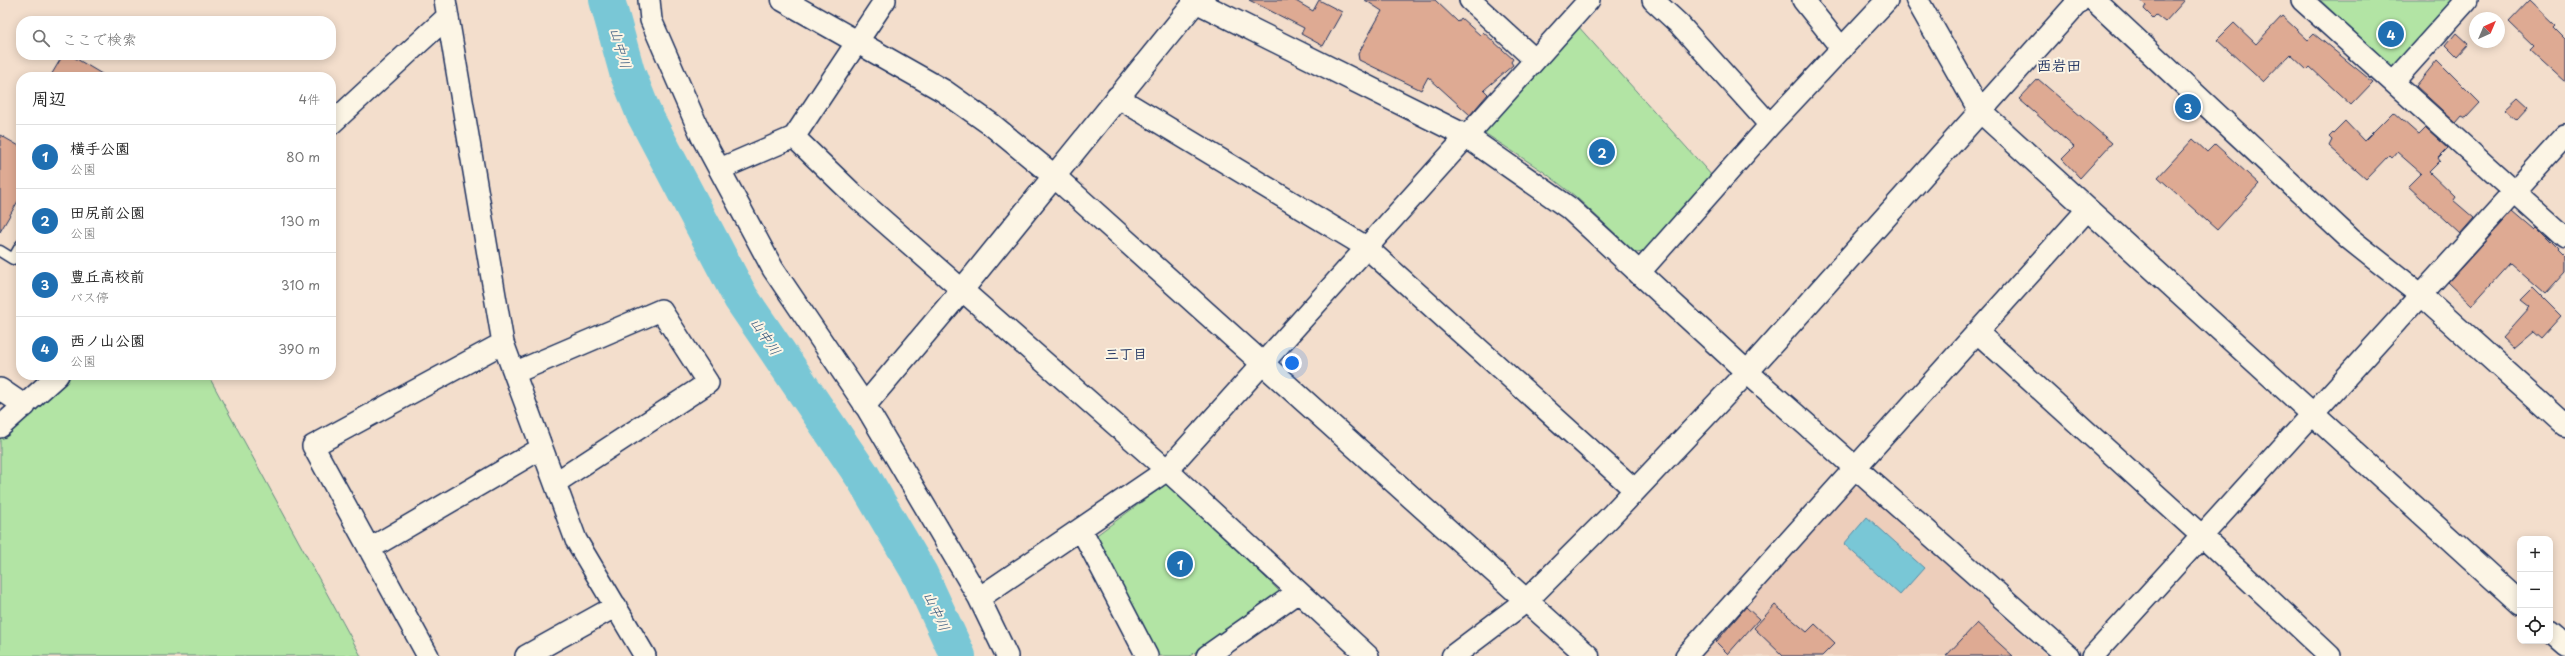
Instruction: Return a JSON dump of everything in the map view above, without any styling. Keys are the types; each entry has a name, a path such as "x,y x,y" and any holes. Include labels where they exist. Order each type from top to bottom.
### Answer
{"street":[{"path":"649,0 651,20 702,137 773,269 864,405 979,598 1007,656"},
{"path":"783,0 858,40 944,90 992,125 1054,176 1588,656"},
{"path":"720,169 794,137 885,0"},
{"path":"864,405 962,290 1195,0 1466,136 1568,208 1638,274 1747,372 2068,656"},
{"path":"1470,0 1534,59"},
{"path":"979,598 1167,470 1534,59 1589,0"},
{"path":"1653,0 1679,24 1770,125"},
{"path":"1803,0 1842,48"},
{"path":"1638,274 1770,125 1887,0"},
{"path":"1917,0 1980,111 2087,210 2314,413 2517,600"},
{"path":"1454,656 1527,600 1635,490 1747,372 2080,0"},
{"path":"2094,0 2350,239 2422,296 2565,425"},
{"path":"2302,0 2394,81 2565,237"},
{"path":"2394,81 2467,0"},
{"path":"336,119 446,9"},
{"path":"446,9 502,343 576,540 645,656"},
{"path":"1117,97 1366,247 1635,490"},
{"path":"2093,656 2422,296 2565,136"},
{"path":"794,137 853,194 1167,470 1368,656"},
{"path":"1686,656 2087,210"},
{"path":"514,374 661,310 708,383 555,483"},
{"path":"1978,333 2203,536 2330,656"},
{"path":"428,656 313,446 502,343"},
{"path":"0,427 53,380"},
{"path":"0,389 25,406"},
{"path":"369,549 542,448"},
{"path":"1081,529 1147,656"},
{"path":"1207,656 1298,592"},
{"path":"526,656 616,606"},
{"path":"2553,634 2565,644 2554,656"}],"lane":[{"path":"0,251 13,259 16,254"}],"shaded area":[{"path":"1850,486 1864,490 2047,656 1699,656"}],"green space":[{"path":"2320,0 2456,0 2394,68"},
{"path":"1577,25 1713,177 1644,252 1636,253 1575,196 1544,172 1483,132"},
{"path":"64,380 211,380 361,656 0,656 0,435"},
{"path":"1169,482 1280,592 1190,656 1158,656 1094,537"}],"water":[{"path":"1867,517 1924,568 1900,595 1844,544"}],"building":[{"path":"1249,0 1294,0 1313,11 1319,0 1342,12 1323,46 1301,34 1304,28"},
{"path":"1365,0 1435,0 1458,22 1461,18 1480,35 1483,32 1513,59 1511,62 1513,65 1484,90 1488,94 1470,115 1428,77 1421,90 1359,60 1358,54 1382,11"},
{"path":"2139,0 2185,0 2165,22 2156,15 2153,18 2144,9 2146,5"},
{"path":"2530,0 2556,25 2554,27 2565,38 2565,82 2530,50 2534,46 2509,22"},
{"path":"2282,16 2308,40 2314,34 2373,82 2351,105 2310,67 2307,70 2290,54 2263,82 2217,40 2234,23 2256,44"},
{"path":"2456,33 2468,44 2457,56 2446,45"},
{"path":"60,60 78,60 99,72 53,72"},
{"path":"2437,60 2480,103 2466,118 2462,116 2456,123 2416,86"},
{"path":"2038,79 2112,143 2080,178 2062,159 2074,147 2019,99"},
{"path":"2518,97 2529,107 2517,120 2505,109"},
{"path":"2393,112 2419,135 2426,128 2448,148 2438,158 2440,161 2429,172 2455,197 2453,200 2474,218 2460,234 2408,186 2421,173 2397,152 2392,158 2389,155 2366,179 2329,146 2332,140 2329,137 2345,121 2364,141"},
{"path":"0,135 16,144 16,205 0,232"},
{"path":"2193,139 2207,152 2215,144 2259,184 2217,230 2158,177"},
{"path":"2513,211 2534,229 2536,227 2558,249 2557,250 2565,258 2565,272 2545,294 2510,263 2472,305 2448,282"},
{"path":"2533,288 2561,316 2541,338 2533,331 2513,348 2502,338 2530,307 2521,300"},
{"path":"1775,605 1807,632 1815,624 1835,643 1822,656 1783,656 1754,628"},
{"path":"1746,607 1759,619 1728,654 1716,642"},
{"path":"1977,623 2013,656 1946,656"}],"waterway":[{"name":"山中川","path":"607,0 627,72 643,112 741,298 863,477 920,574 958,656"}],"place":[{"name":"西ノ山公園","path":"2391,34"},
{"name":"豊丘高校前","path":"2188,107"},
{"name":"田尻前公園","path":"1602,152"},
{"name":"横手公園","path":"1180,564"}],"district":[{"name":"西岩田","path":"2059,64"},
{"name":"三丁目","path":"1126,353"}]}
